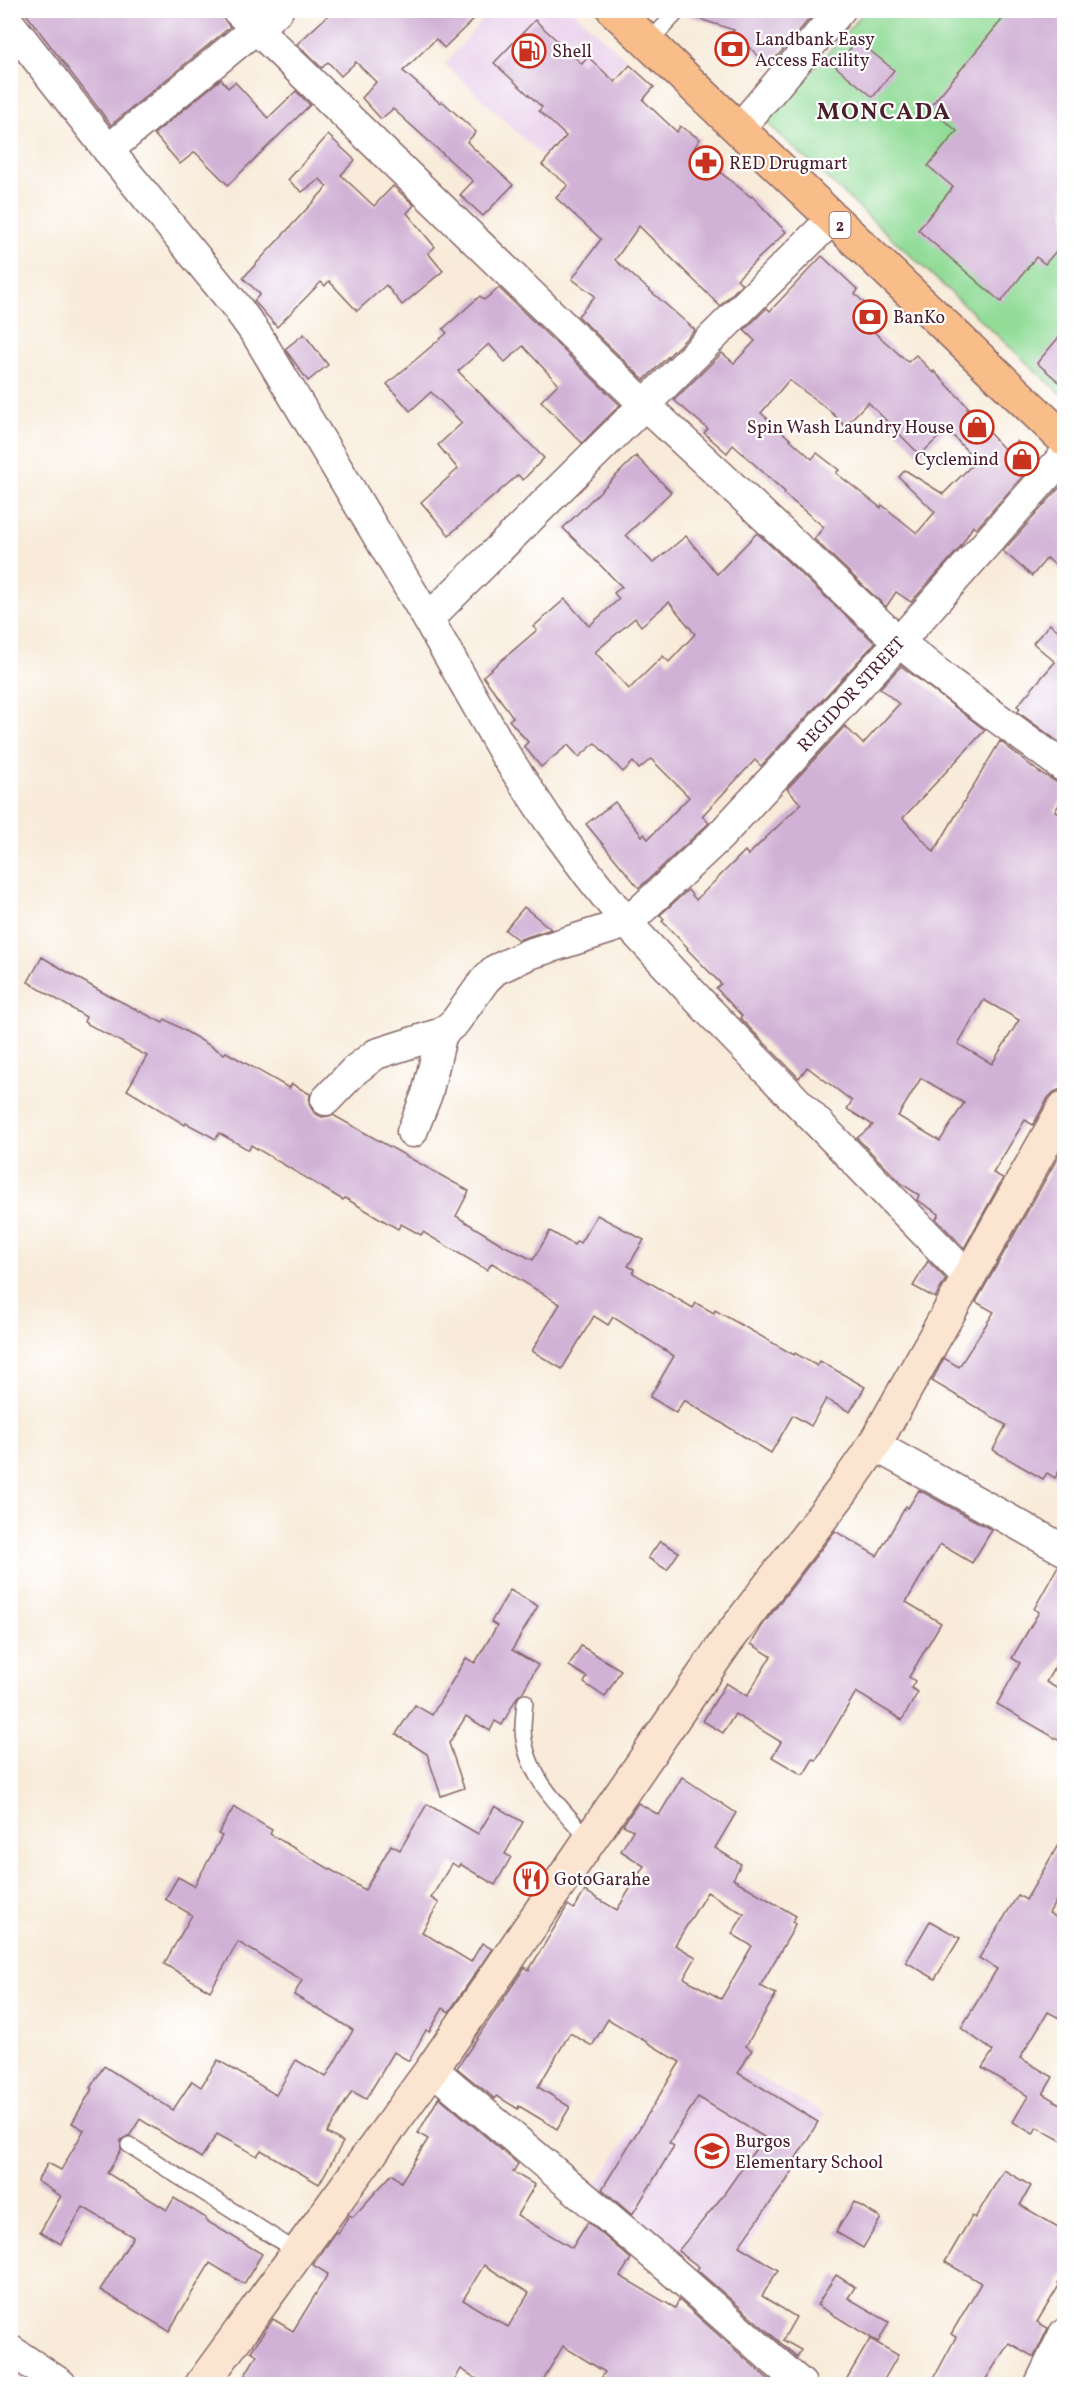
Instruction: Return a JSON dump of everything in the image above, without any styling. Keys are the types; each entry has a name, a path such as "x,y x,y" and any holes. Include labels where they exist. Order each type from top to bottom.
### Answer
{"highway":[{"name":"2","path":"614,10 1065,439"}],"street":[{"path":"108,150 247,20 278,10"},
{"path":"738,130 840,10"},
{"path":"247,20 644,404 899,642 965,694 1062,761"},
{"path":"10,24 257,335 428,619 506,756 547,818 627,923 707,1009 968,1277"},
{"path":"428,619 832,218"},
{"name":"REGIDOR STREET","path":"627,923 681,875 719,837 899,642 1065,456"},
{"path":"326,1100 355,1070 376,1054 442,1033 454,1022 495,970 529,954 627,923"},
{"path":"412,1132 427,1094 442,1033"},
{"path":"202,2385 432,2069 588,1839 726,1642 836,1499 874,1445 1065,1108"},
{"path":"874,1445 1065,1550"},
{"path":"432,2069 646,2248 801,2385"},
{"path":"1040,2385 1065,2334"},
{"path":"10,2350 61,2385"}],"lane":[{"path":"648,43 679,10"},
{"path":"525,1702 523,1730 527,1752 537,1777 588,1839"},
{"path":"129,2145 300,2253"}],"shaded area":[{"path":"491,10 573,11 626,59 543,157 445,64"},
{"name":"Burgos Elementary School","path":"692,2041 825,2114 725,2286 595,2187"}],"green space":[{"path":"865,11 1064,11 1064,397 766,122"}],"building":[{"path":"23,10 220,10 230,27 111,125"},
{"path":"334,10 483,10 444,48 436,39 403,71 440,103 442,101 476,132 467,142 513,185 483,216 460,195 473,181 393,109 381,119 362,98 376,82 356,62 341,76 328,62 322,68 297,44"},
{"path":"689,10 817,10 769,66 749,47 735,63 718,47 734,30 687,15"},
{"path":"1010,10 1065,10 1065,241 1045,264 1036,257 1001,302 918,230 953,187 928,166 957,131 929,108"},
{"path":"535,20 582,64 588,57 615,82 630,65 654,87 643,100 677,132 680,126 700,139 693,150 722,169 720,172 752,196 786,232 737,279 742,284 720,306 639,226 615,260 695,330 644,380 578,316 595,296 572,279 601,239 556,198 568,185 542,165 566,136 539,111 542,107 494,63"},
{"path":"857,40 894,70 873,97 836,67"},
{"path":"221,79 228,88 235,82 268,118 296,91 310,105 228,185 195,152 180,164 154,134"},
{"path":"328,135 355,160 341,175 374,206 393,186 414,205 407,213 435,247 428,253 443,271 402,305 386,285 357,311 329,281 325,286 321,282 277,327 254,301 260,294 243,278 327,187 320,179 302,192 288,180"},
{"path":"822,256 858,290 855,294 883,321 873,331 908,362 916,355 933,373 934,371 1006,451 1017,441 1036,461 976,529 973,526 959,549 911,602 896,592 886,607 814,539 824,527 784,494 785,492 733,445 727,453 704,433 708,429 674,400 722,353 734,363 755,341 744,330 767,308 770,311","holes":["789,380 829,410 845,426 868,402 920,455 947,429 976,461 943,494 905,470 899,477 935,512 917,533 836,473 839,470 817,453 812,459 761,413"]},
{"path":"499,288 620,405 582,443 541,401 558,384 523,346 505,362 489,344 458,371 544,458 523,480 518,475 449,535 421,502 458,469 438,445 462,423 431,392 410,411 387,384 447,333 443,329 480,296 484,300"},
{"path":"1065,330 1065,387 1037,363"},
{"path":"304,334 328,365 308,381 285,349"},
{"path":"636,456 671,492 626,535 653,563 686,536 717,574 757,533 875,643 761,766 755,760 702,816 709,823 639,888 586,824 615,802 642,836 644,834 648,839 689,797 651,759 639,769 633,762 623,772 595,743 579,757 568,745 541,767 524,746 528,742 509,720 513,717 483,676 537,630 533,627 565,599 589,626 619,599 614,593 622,587 563,528","holes":["669,602 695,634 669,662 663,656 629,689 595,652 635,618 641,626"]},
{"path":"1061,486 1065,489 1065,573 1047,558 1032,576 1003,551"},
{"path":"1050,624 1065,636 1063,745 1018,712 1020,708 1017,706 1055,662 1033,643"},
{"path":"901,666 985,730 903,818 934,852 1000,741 1039,772 1065,787 1065,795 1055,811 1065,817 1065,1087 1048,1098 1033,1125 1025,1120 993,1173 1003,1178 964,1248 936,1219 939,1214 917,1200 919,1195 902,1184 857,1138 873,1125 847,1109 852,1101 807,1067 799,1078 740,1018 742,1016 716,988 721,984 662,921 664,919 660,915 688,890 696,900 745,851 748,855 801,804 787,789 845,726 863,744 899,704 880,688","holes":["984,1000 1019,1020 992,1064 958,1044","921,1078 964,1103 940,1141 898,1116"]},
{"path":"524,907 551,929 518,940 505,930"},
{"path":"42,957 100,991 163,1023 165,1019 224,1054 226,1052 289,1088 292,1084 310,1094 309,1104 314,1113 322,1117 333,1115 469,1191 456,1216 503,1245 533,1260 550,1231 574,1245 577,1241 580,1243 597,1215 644,1240 628,1266 634,1269 633,1273 693,1308 696,1303 714,1313 715,1310 794,1355 795,1353 817,1366 820,1361 865,1387 850,1412 826,1399 811,1426 793,1415 771,1453 684,1400 676,1413 650,1397 674,1356 613,1317 608,1325 594,1316 562,1369 532,1351 560,1304 492,1263 487,1270 423,1232 421,1235 401,1224 398,1229 345,1198 343,1200 251,1145 249,1150 219,1133 216,1139 186,1123 185,1125 127,1090 147,1056 84,1022 86,1017 28,982"},
{"path":"1065,1145 1065,1461 1055,1478 1047,1473 1043,1479 993,1450 1006,1425 932,1381 944,1358 959,1367 994,1312 976,1302"},
{"path":"928,1261 946,1279 935,1298 913,1286"},
{"path":"919,1490 992,1530 972,1563 940,1544 906,1602 941,1623 909,1677 915,1681 911,1688 918,1692 902,1720 856,1692 816,1760 813,1759 804,1774 772,1757 781,1742 735,1714 723,1733 703,1721 726,1683 747,1696 771,1656 751,1644 762,1626 835,1531 877,1556 906,1506 908,1508"},
{"path":"660,1541 679,1552 667,1570 648,1558"},
{"path":"1058,1566 1065,1567 1065,1650 1046,1682 1065,1693 1065,1744 997,1704 1020,1663 1012,1658 1039,1612 1034,1609"},
{"path":"510,1590 538,1606 512,1650 538,1665 502,1725 495,1721 490,1731 466,1716 449,1743 464,1788 441,1796 427,1754 396,1734 415,1705 432,1715 466,1658 475,1663 497,1626 491,1622"},
{"path":"581,1646 621,1670 605,1697 584,1683 587,1677 569,1666"},
{"path":"682,1777 736,1813 715,1848 741,1864 733,1879 796,1916 792,1922 795,1924 790,1935 760,1986 776,1994 746,2046 752,2050 738,2073 818,2122 796,2158 799,2160 787,2180 739,2246 778,2270 762,2296 796,2317 783,2340 801,2350 797,2357 697,2270 699,2267 678,2251 721,2198 764,2137 698,2097 669,2143 674,2146 632,2215 602,2189 680,2062 608,2019 592,2046 570,2033 538,2087 570,2107 557,2129 519,2106 518,2109 497,2096 495,2099 457,2068 525,1967 529,1970 568,1905 574,1909 585,1891 617,1910 644,1866 621,1851 633,1830 623,1825 638,1803 659,1815","holes":["707,1892 744,1914 732,1934 752,1946 721,1999 684,1978 696,1957 675,1945"]},
{"path":"427,1804 478,1834 495,1806 523,1822 505,1854 511,1857 495,1885 460,1864 458,1867 452,1863 431,1898 439,1903 422,1932 471,1962 482,1943 492,1949 449,2012 443,2008 429,2032 426,2030 409,2061 394,2052 366,2099 352,2091 327,2133 343,2142 319,2184 261,2150 257,2156 217,2134 201,2158 140,2119 130,2135 121,2140 121,2150 107,2173 167,2210 174,2198 206,2218 205,2220 262,2254 244,2284 210,2263 169,2331 100,2290 133,2237 83,2207 61,2244 40,2232 61,2196 37,2181 48,2163 61,2170 84,2130 72,2123 92,2089 90,2088 104,2066 173,2110 192,2081 201,2087 218,2060 276,2095 296,2060 326,2077 353,2030 294,1995 302,1980 238,1942 210,1991 164,1964 192,1915 165,1899 178,1877 194,1886 222,1836 218,1834 234,1807 272,1830 270,1834 365,1890 391,1845 400,1850"},
{"path":"1065,1833 1065,1886 1049,1913 1065,1923 1065,2021 1048,2012 1020,2058 1053,2077 1043,2094 1065,2107 1065,2143 1037,2127 1033,2134 1013,2122 1028,2096 982,2068 993,2051 961,2028 997,1969 979,1958 1018,1895 1026,1900"},
{"path":"930,1921 960,1938 935,1979 906,1962"},
{"path":"439,2097 518,2164 513,2172 535,2185 517,2215 572,2248 588,2222 631,2259 620,2276 675,2308 679,2300 775,2385 597,2385 605,2372 563,2346 540,2385 487,2385 461,2369 452,2385 239,2385 257,2355 251,2351 273,2319 293,2331 328,2274 313,2265 336,2232 338,2234 349,2215 353,2217 392,2174 401,2182 428,2139 418,2133","holes":["484,2265 529,2293 508,2327 463,2300"]},
{"path":"1004,2170 1031,2186 1020,2205 1065,2231 1065,2272 1037,2322 1048,2328 1034,2357 1009,2343 982,2385 930,2385 956,2337 951,2334 981,2283 945,2262 972,2216 975,2218"},
{"path":"854,2202 881,2218 863,2248 836,2232"},
{"path":"836,2275 855,2287 848,2298 889,2322 878,2342 817,2305"},
{"path":"870,2339 898,2355 881,2385 843,2385"}],"place":[{"name":"Landbank Easy Access Facility","path":"732,49"},
{"name":"Shell","path":"529,51"},
{"name":"RED Drugmart","path":"706,163"},
{"name":"BanKo","path":"870,317"},
{"name":"Spin Wash Laundry House","path":"977,427"},
{"name":"Cyclemind","path":"1022,459"},
{"name":"GotoGarahe","path":"531,1879"},
{"name":"Burgos Elementary School","path":"712,2151"}],"district":[{"name":"MONCADA","path":"884,111"}]}
